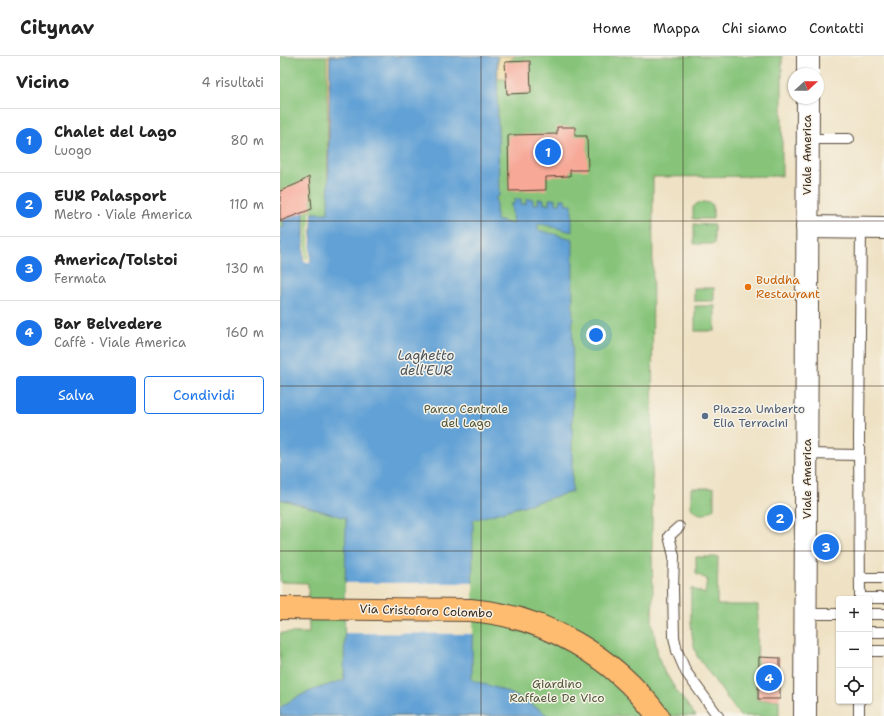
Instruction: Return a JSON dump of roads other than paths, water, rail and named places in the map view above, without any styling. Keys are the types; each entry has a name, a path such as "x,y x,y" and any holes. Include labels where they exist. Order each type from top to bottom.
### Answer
{"main road":[{"name":"Via Cristoforo Colombo","path":"280,608 470,610 519,618 560,634 598,657 634,688 658,716"}],"street":[{"path":"808,56 808,68"},
{"name":"Viale America","path":"805,716 808,104"},
{"path":"807,227 884,228"}],"lane":[{"path":"807,139 849,139"},
{"path":"860,596 859,455 861,228"},
{"path":"807,454 859,455"},
{"path":"680,527 669,536 674,556 674,637 677,651 686,672 718,716"},
{"path":"860,578 884,578"},
{"path":"872,598 884,598"},
{"path":"806,614 836,614"},
{"path":"872,614 884,614"},
{"path":"872,632 884,632"},
{"path":"872,651 884,651"},
{"path":"859,704 859,716"}],"water":[{"name":"Laghetto dell'EUR","path":"330,56 497,56 499,196 496,197 496,220 513,224 511,204 515,203 515,199 521,199 521,204 526,204 526,199 533,199 533,204 538,204 538,199 544,199 544,204 549,204 549,199 556,199 556,204 560,204 561,199 565,199 566,204 572,204 572,232 538,223 538,230 573,239 572,492 473,520 472,680 500,689 523,699 549,716 280,716 280,708 295,698 344,680 346,518 280,499 280,228 284,227 280,195 304,194 304,261 310,261 312,213 328,213"}],"place":[{"name":"Chalet del Lago","path":"548,152"},
{"name":"Buddha Restaurant","path":"748,287"},
{"name":"Piazza Umberto Elia Terracini","path":"705,416"},
{"name":"EUR Palasport","path":"780,518"},
{"name":"America/Tolstoi","path":"826,547"},
{"name":"Bar Belvedere","path":"769,678"}],"park label":[{"name":"Parco Centrale del Lago","path":"466,416"},
{"name":"Giardino Raffaele De Vico","path":"557,691"}]}
